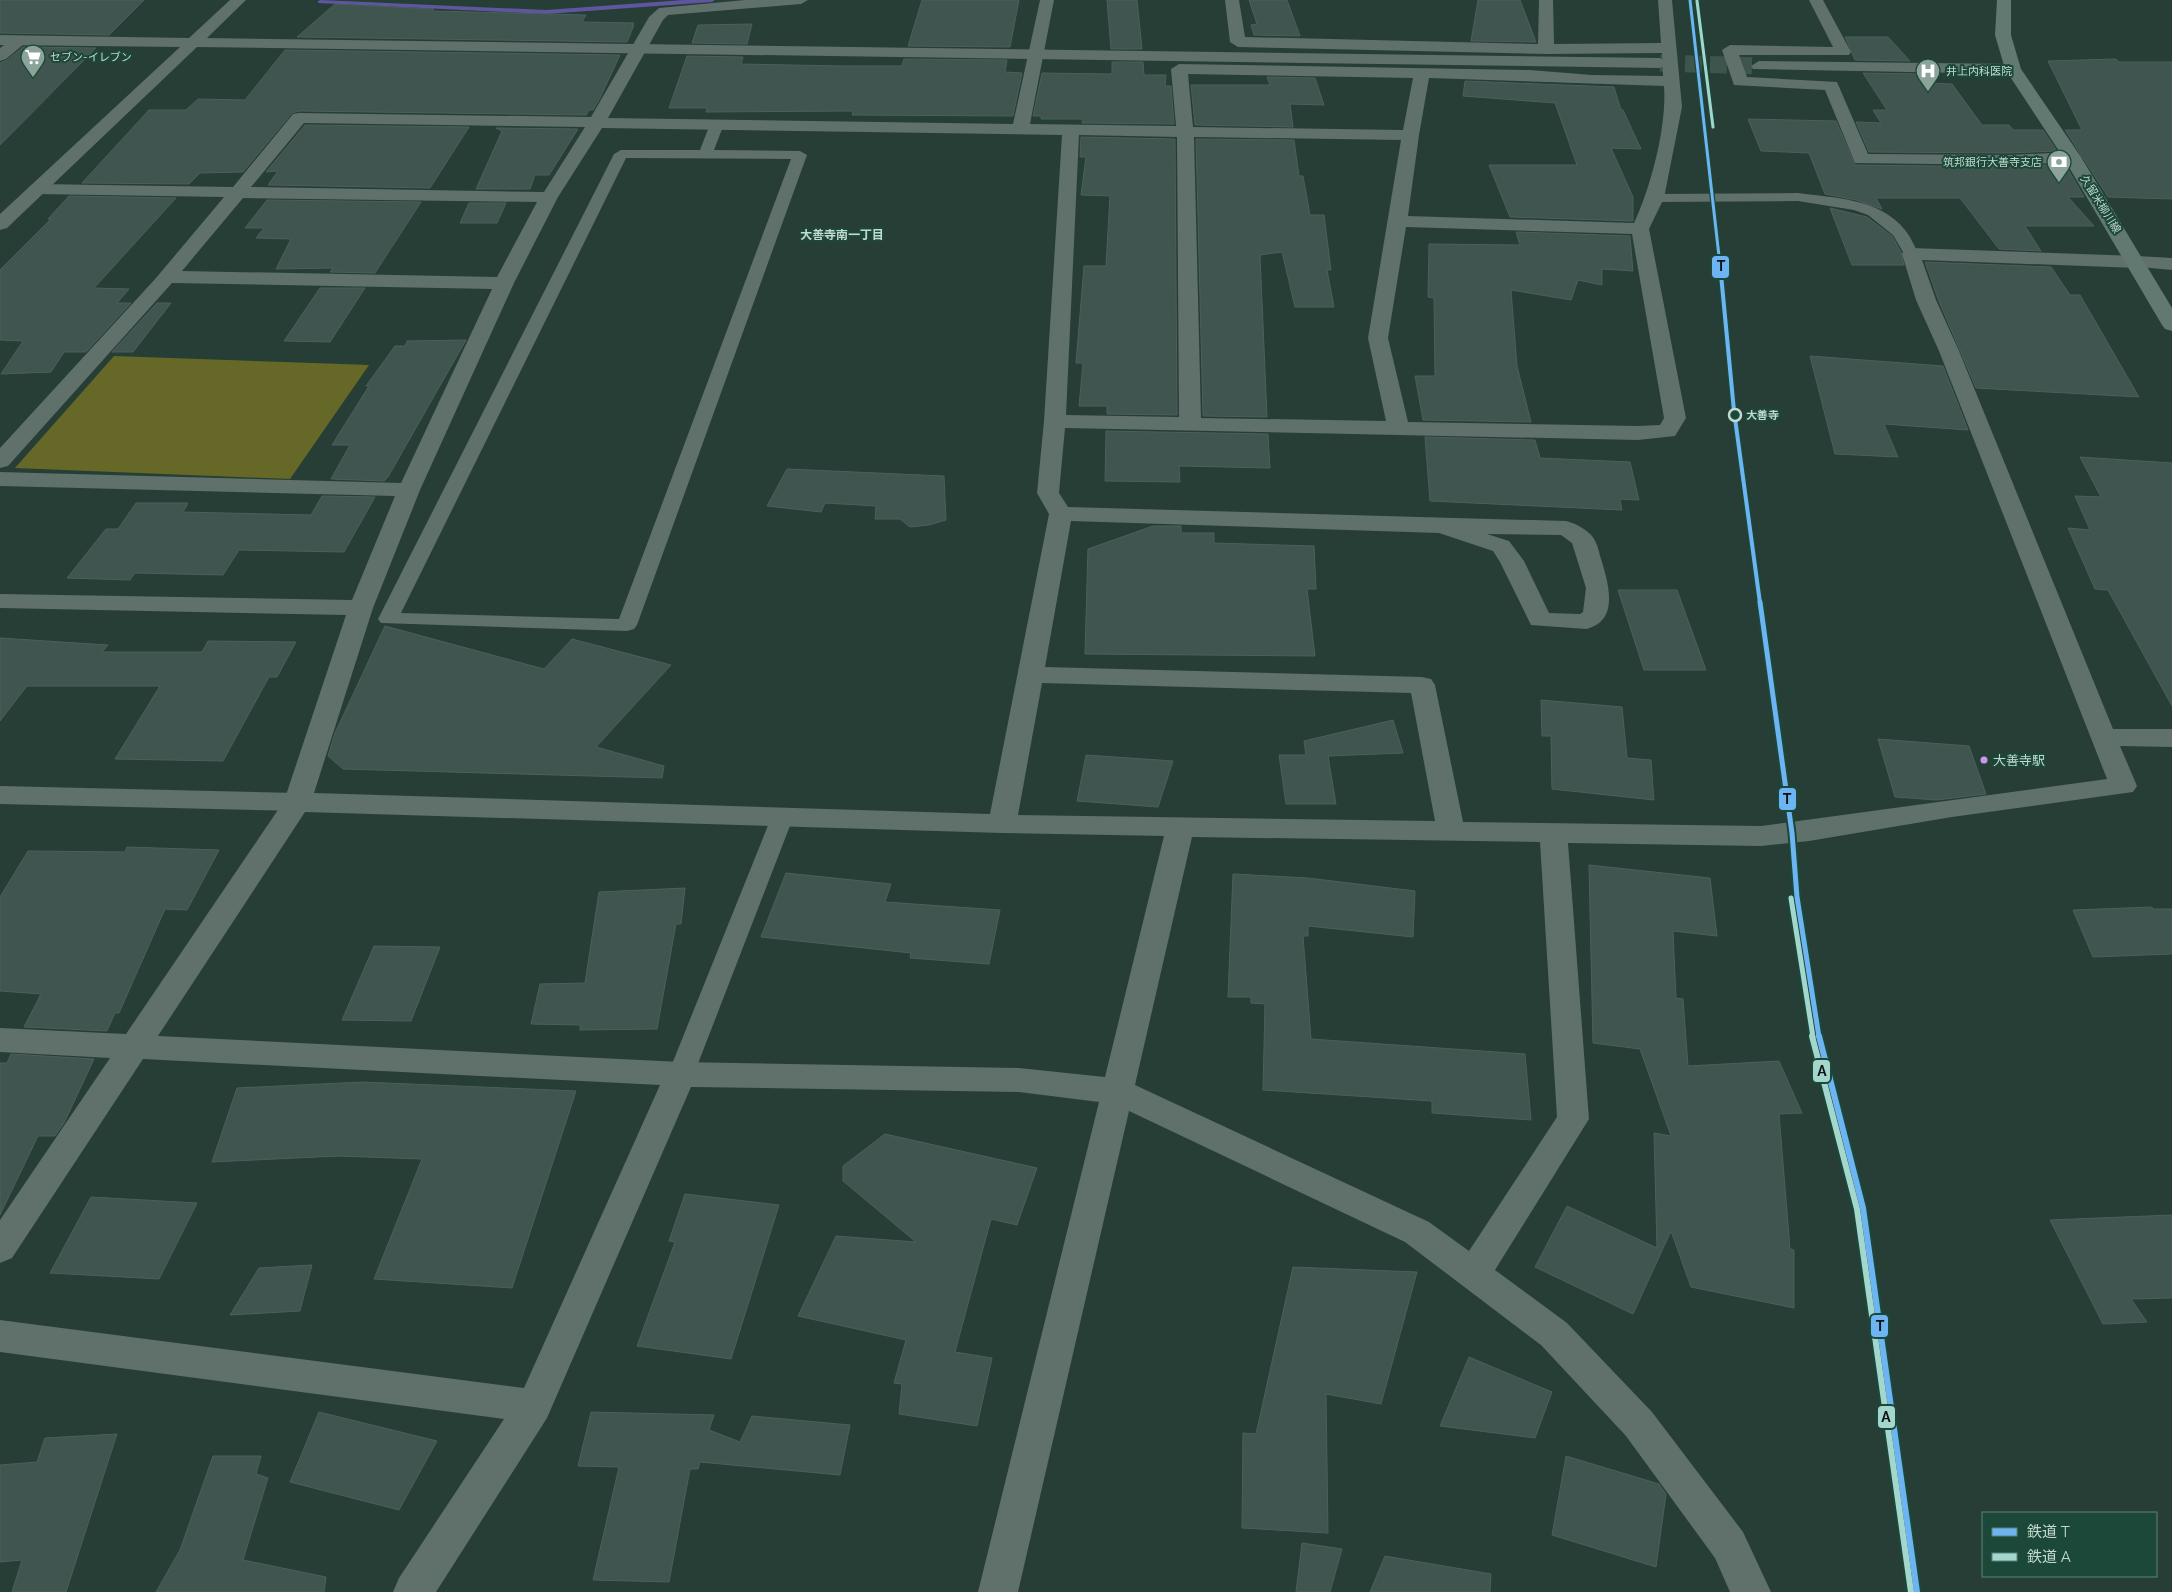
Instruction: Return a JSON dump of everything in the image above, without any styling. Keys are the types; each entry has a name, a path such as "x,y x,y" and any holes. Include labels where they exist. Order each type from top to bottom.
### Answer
{"main road":[{"name":"久留米柳川線","path":"2004,0 2003,35 2012,69 2072,157 2172,325"}],"street":[{"path":"0,224 239,0"},
{"path":"0,1248 137,1046 296,802 361,608 409,490 504,283 550,197 597,122 657,17 664,11 801,0"},
{"path":"1021,128 1047,0"},
{"path":"1232,0 1238,42 1546,49 1664,55"},
{"path":"1546,0 1546,49"},
{"path":"1054,420 1190,422 1399,429 1638,433 1667,431 1674,418 1640,229 1655,198 1674,107 1672,81 1664,55 1665,0"},
{"path":"1816,0 1843,52 1730,50 1740,82 1831,85 1861,159 2001,160 2072,157"},
{"path":"0,40 1036,55 1664,55"},
{"path":"0,56 19,40"},
{"path":"1759,66 2012,69"},
{"path":"1190,422 1185,131 1179,69 1422,73 1672,81"},
{"path":"1399,429 1378,338 1398,221 1410,135 1422,73"},
{"path":"0,461 167,277 299,118 1410,135"},
{"path":"1002,824 1061,514 1048,493 1071,130"},
{"path":"37,189 550,197"},
{"path":"1398,221 1640,229"},
{"path":"0,795 296,802 1002,824 1761,836 1809,831 1952,808 2123,786 1949,351 1926,300 1911,254 2172,264"},
{"path":"167,277 504,283"},
{"path":"0,479 409,490"},
{"path":"1061,514 1566,528 1583,540 1598,588 1595,615 1586,622 1540,620 1512,561 1501,546 1441,526"},
{"path":"0,601 361,608"},
{"path":"1031,675 1422,685 1451,832"},
{"path":"2103,737 2172,738"},
{"path":"998,1592 1180,828"},
{"path":"1474,1274 1573,1119 1553,833"},
{"path":"0,1040 681,1074 1018,1080 1116,1091 1417,1232 1554,1334 1639,1424 1729,1545 1751,1592"},
{"path":"413,1592 534,1406 681,1074"},
{"path":"0,1336 534,1406"}],"lane":[{"path":"705,155 716,124"},
{"path":"621,154 705,155 800,155 627,625 388,619 621,154"},
{"path":"1655,198 1798,198 1858,206 1873,212 1899,232 1911,254"},
{"path":"681,1074 782,818"}],"shaded area":[{"path":"114,356 369,365 290,479 15,468"}],"building":[{"path":"0,0 144,0 109,35 0,33"},
{"path":"922,0 1019,0 1010,47 908,46"},
{"path":"1107,0 1137,0 1142,49 1111,49"},
{"path":"1249,0 1287,0 1300,36 1254,35 1251,25 1257,24"},
{"path":"1478,0 1520,0 1536,42 1471,41"},
{"path":"335,4 434,9 432,11 586,15 582,22 634,23 632,25 634,25 627,42 297,37"},
{"path":"752,24 747,44 692,43 698,25"},
{"path":"1845,37 1888,37 1910,61 1855,60"},
{"path":"23,47 96,48 0,145 0,63 7,60"},
{"path":"285,50 620,55 600,98 593,110 589,110 586,115 299,111 292,113 243,172 200,173 189,184 82,183 149,110 186,110 198,99 245,100"},
{"path":"687,56 743,57 741,64 843,66 902,66 904,59 1007,60 1005,72 1022,73 1013,116 852,115 853,111 706,112 707,108 669,108"},
{"path":"2116,59 2119,62 2172,62 2172,199 2108,197 2065,130 2082,130 2048,61"},
{"path":"1112,62 1143,62 1144,75 1166,75 1165,86 1171,86 1174,124 1082,123 1083,119 1041,119 1041,116 1033,116 1042,73 1112,74"},
{"path":"1863,73 1922,74 1930,83 1952,84 1982,125 2009,125 2013,130 2043,130 2057,151 2010,153 1869,152 1856,122 1881,123 1873,110 1887,110"},
{"path":"1267,77 1315,78 1324,105 1290,104 1293,127 1195,125 1191,85 1270,85"},
{"path":"1465,81 1614,87 1621,110 1623,110 1641,149 1611,148 1633,197 1633,221 1510,217 1489,165 1577,165 1555,103 1463,96"},
{"path":"1748,119 1836,121 1855,165 2010,167 2065,164 2084,197 2068,197 2094,226 2025,226 2041,251 1999,249 1960,198 1876,198 1882,209 1856,200 1825,194 1809,153 1761,151"},
{"path":"305,125 469,127 430,188 268,185 278,171 266,172"},
{"path":"496,128 578,129 549,175 535,175 530,189 476,189 502,131"},
{"path":"1081,137 1175,139 1177,415 1107,414 1107,406 1079,406 1083,363 1076,363 1084,266 1106,266 1110,196 1081,195 1086,157 1080,157"},
{"path":"1196,139 1294,140 1299,176 1303,176 1310,215 1324,215 1331,270 1327,270 1334,307 1295,307 1282,252 1260,255 1267,417 1203,416"},
{"path":"69,196 176,198 94,288 129,289 117,303 131,303 86,352 64,352 51,372 1,374 23,341 0,340 0,270 51,219 48,219"},
{"path":"267,200 421,202 375,273 330,272 333,268 276,269 291,239 256,238 264,228 245,228"},
{"path":"469,203 506,203 497,223 460,223"},
{"path":"1830,208 1867,217 1892,236 1901,252 1904,265 1852,265"},
{"path":"1516,232 1630,236 1633,271 1602,269 1602,285 1578,280 1571,300 1511,290 1517,366 1531,422 1423,420 1415,376 1435,376 1434,298 1428,297 1429,244 1520,245"},
{"path":"1925,262 2051,267 2070,295 2080,295 2139,397 1976,388 1938,299"},
{"path":"320,288 365,288 330,342 284,341"},
{"path":"157,303 171,303 133,352 112,352"},
{"path":"466,340 388,477 384,481 331,479 350,445 332,445 369,386 366,386 395,346 405,346 407,341"},
{"path":"1810,356 1943,366 1968,430 1884,424 1898,457 1835,454"},
{"path":"1106,431 1268,434 1270,468 1179,466 1180,482 1105,481"},
{"path":"1425,437 1535,440 1540,458 1630,462 1639,500 1620,499 1622,510 1430,501"},
{"path":"2080,457 2172,463 2172,706 2108,590 2095,589 2068,528 2090,530 2075,496 2101,497"},
{"path":"787,469 944,476 946,520 929,525 910,527 900,519 875,519 876,506 825,503 821,512 767,506"},
{"path":"322,496 375,497 344,552 239,550 223,575 135,573 130,580 67,578 106,529 118,529 136,503 188,503 183,512 311,515"},
{"path":"1153,526 1181,526 1181,533 1214,533 1214,543 1314,546 1316,589 1307,589 1315,656 1085,654 1088,549"},
{"path":"1618,590 1677,590 1706,670 1644,670"},
{"path":"385,626 544,669 572,639 671,665 596,747 664,766 662,778 343,769 328,756 335,733"},
{"path":"0,638 108,645 102,652 202,652 208,641 296,642 277,677 269,677 223,761 115,759 160,686 27,686 0,721"},
{"path":"1541,700 1622,707 1627,758 1651,760 1654,800 1552,789 1551,736 1542,736"},
{"path":"1393,720 1403,753 1328,756 1336,804 1286,804 1279,755 1306,755 1304,741"},
{"path":"1878,739 1969,746 1986,794 1937,800 1895,797"},
{"path":"1086,755 1173,761 1158,807 1077,801"},
{"path":"127,847 219,850 187,910 165,909 119,1013 115,1013 107,1031 24,1027 41,994 0,991 0,897 28,851 125,852"},
{"path":"1589,865 1710,878 1717,936 1673,931 1676,998 1683,999 1688,1066 1779,1061 1802,1113 1779,1114 1790,1249 1794,1250 1794,1308 1691,1287 1671,1231 1633,1314 1535,1267 1567,1206 1657,1248 1654,1133 1671,1136 1640,1049 1593,1043"},
{"path":"786,873 891,884 885,902 1000,910 989,964 910,958 911,953 761,937"},
{"path":"1233,874 1308,878 1415,891 1413,937 1308,926 1308,936 1303,936 1311,1039 1525,1054 1531,1120 1432,1113 1432,1101 1263,1090 1265,1004 1251,1003 1251,997 1228,997"},
{"path":"685,888 681,924 676,924 657,1029 580,1030 580,1025 531,1024 540,984 585,983 599,892"},
{"path":"2152,907 2153,909 2172,909 2172,954 2093,957 2073,910"},
{"path":"374,946 440,947 411,1021 342,1020"},
{"path":"11,1054 94,1059 64,1123 55,1136 38,1136 0,1215 0,1063 7,1063"},
{"path":"363,1082 576,1091 512,1288 374,1279 422,1159 338,1156 212,1162 237,1088"},
{"path":"885,1134 1037,1168 1017,1225 991,1219 955,1352 992,1358 977,1426 899,1414 902,1384 894,1383 906,1340 798,1316 836,1236 916,1242 843,1181 843,1166"},
{"path":"685,1194 779,1205 731,1359 637,1346 675,1242 669,1241"},
{"path":"91,1197 197,1203 159,1279 50,1273"},
{"path":"2172,1215 2172,1298 2131,1299 2147,1322 2103,1324 2050,1220"},
{"path":"312,1265 300,1311 230,1315 259,1268"},
{"path":"1293,1267 1417,1272 1381,1404 1326,1394 1328,1533 1242,1528 1243,1433 1256,1434"},
{"path":"1469,1357 1552,1392 1535,1438 1440,1426"},
{"path":"319,1412 437,1441 399,1510 290,1482"},
{"path":"591,1412 714,1415 709,1430 740,1442 752,1416 850,1425 840,1475 700,1462 698,1469 690,1469 669,1582 593,1580 619,1467 578,1466"},
{"path":"117,1434 66,1592 12,1592 22,1560 0,1562 0,1465 37,1462 45,1438"},
{"path":"213,1456 261,1456 256,1474 268,1478 243,1560 326,1577 324,1592 156,1592 180,1550"},
{"path":"1566,1456 1659,1484 1666,1494 1656,1567 1552,1535"},
{"path":"1302,1543 1342,1549 1330,1592 1296,1592"},
{"path":"1385,1556 1491,1574 1490,1592 1370,1592"}],"waterway":[{"path":"320,2 546,12 712,0"}],"tunnel":[{"path":"1660,63 1759,66"}],"rail line":[{"name":"T","path":"1690,0 1714,196 1734,411 1792,833 1797,897 1818,1032 1863,1208 1917,1592"},
{"name":"A","path":"1697,1 1713,127"},
{"name":"A","path":"1791,898 1812,1034 1857,1209 1911,1592"}],"place":[{"name":"セブン-イレブン","path":"33,78"},
{"name":"井上内科医院","path":"1928,92"},
{"name":"筑邦銀行大善寺支店","path":"2059,183"},
{"name":"大善寺","path":"1735,415"},
{"name":"大善寺駅","path":"1984,760"}],"district":[{"name":"大善寺南一丁目","path":"842,235"}]}
